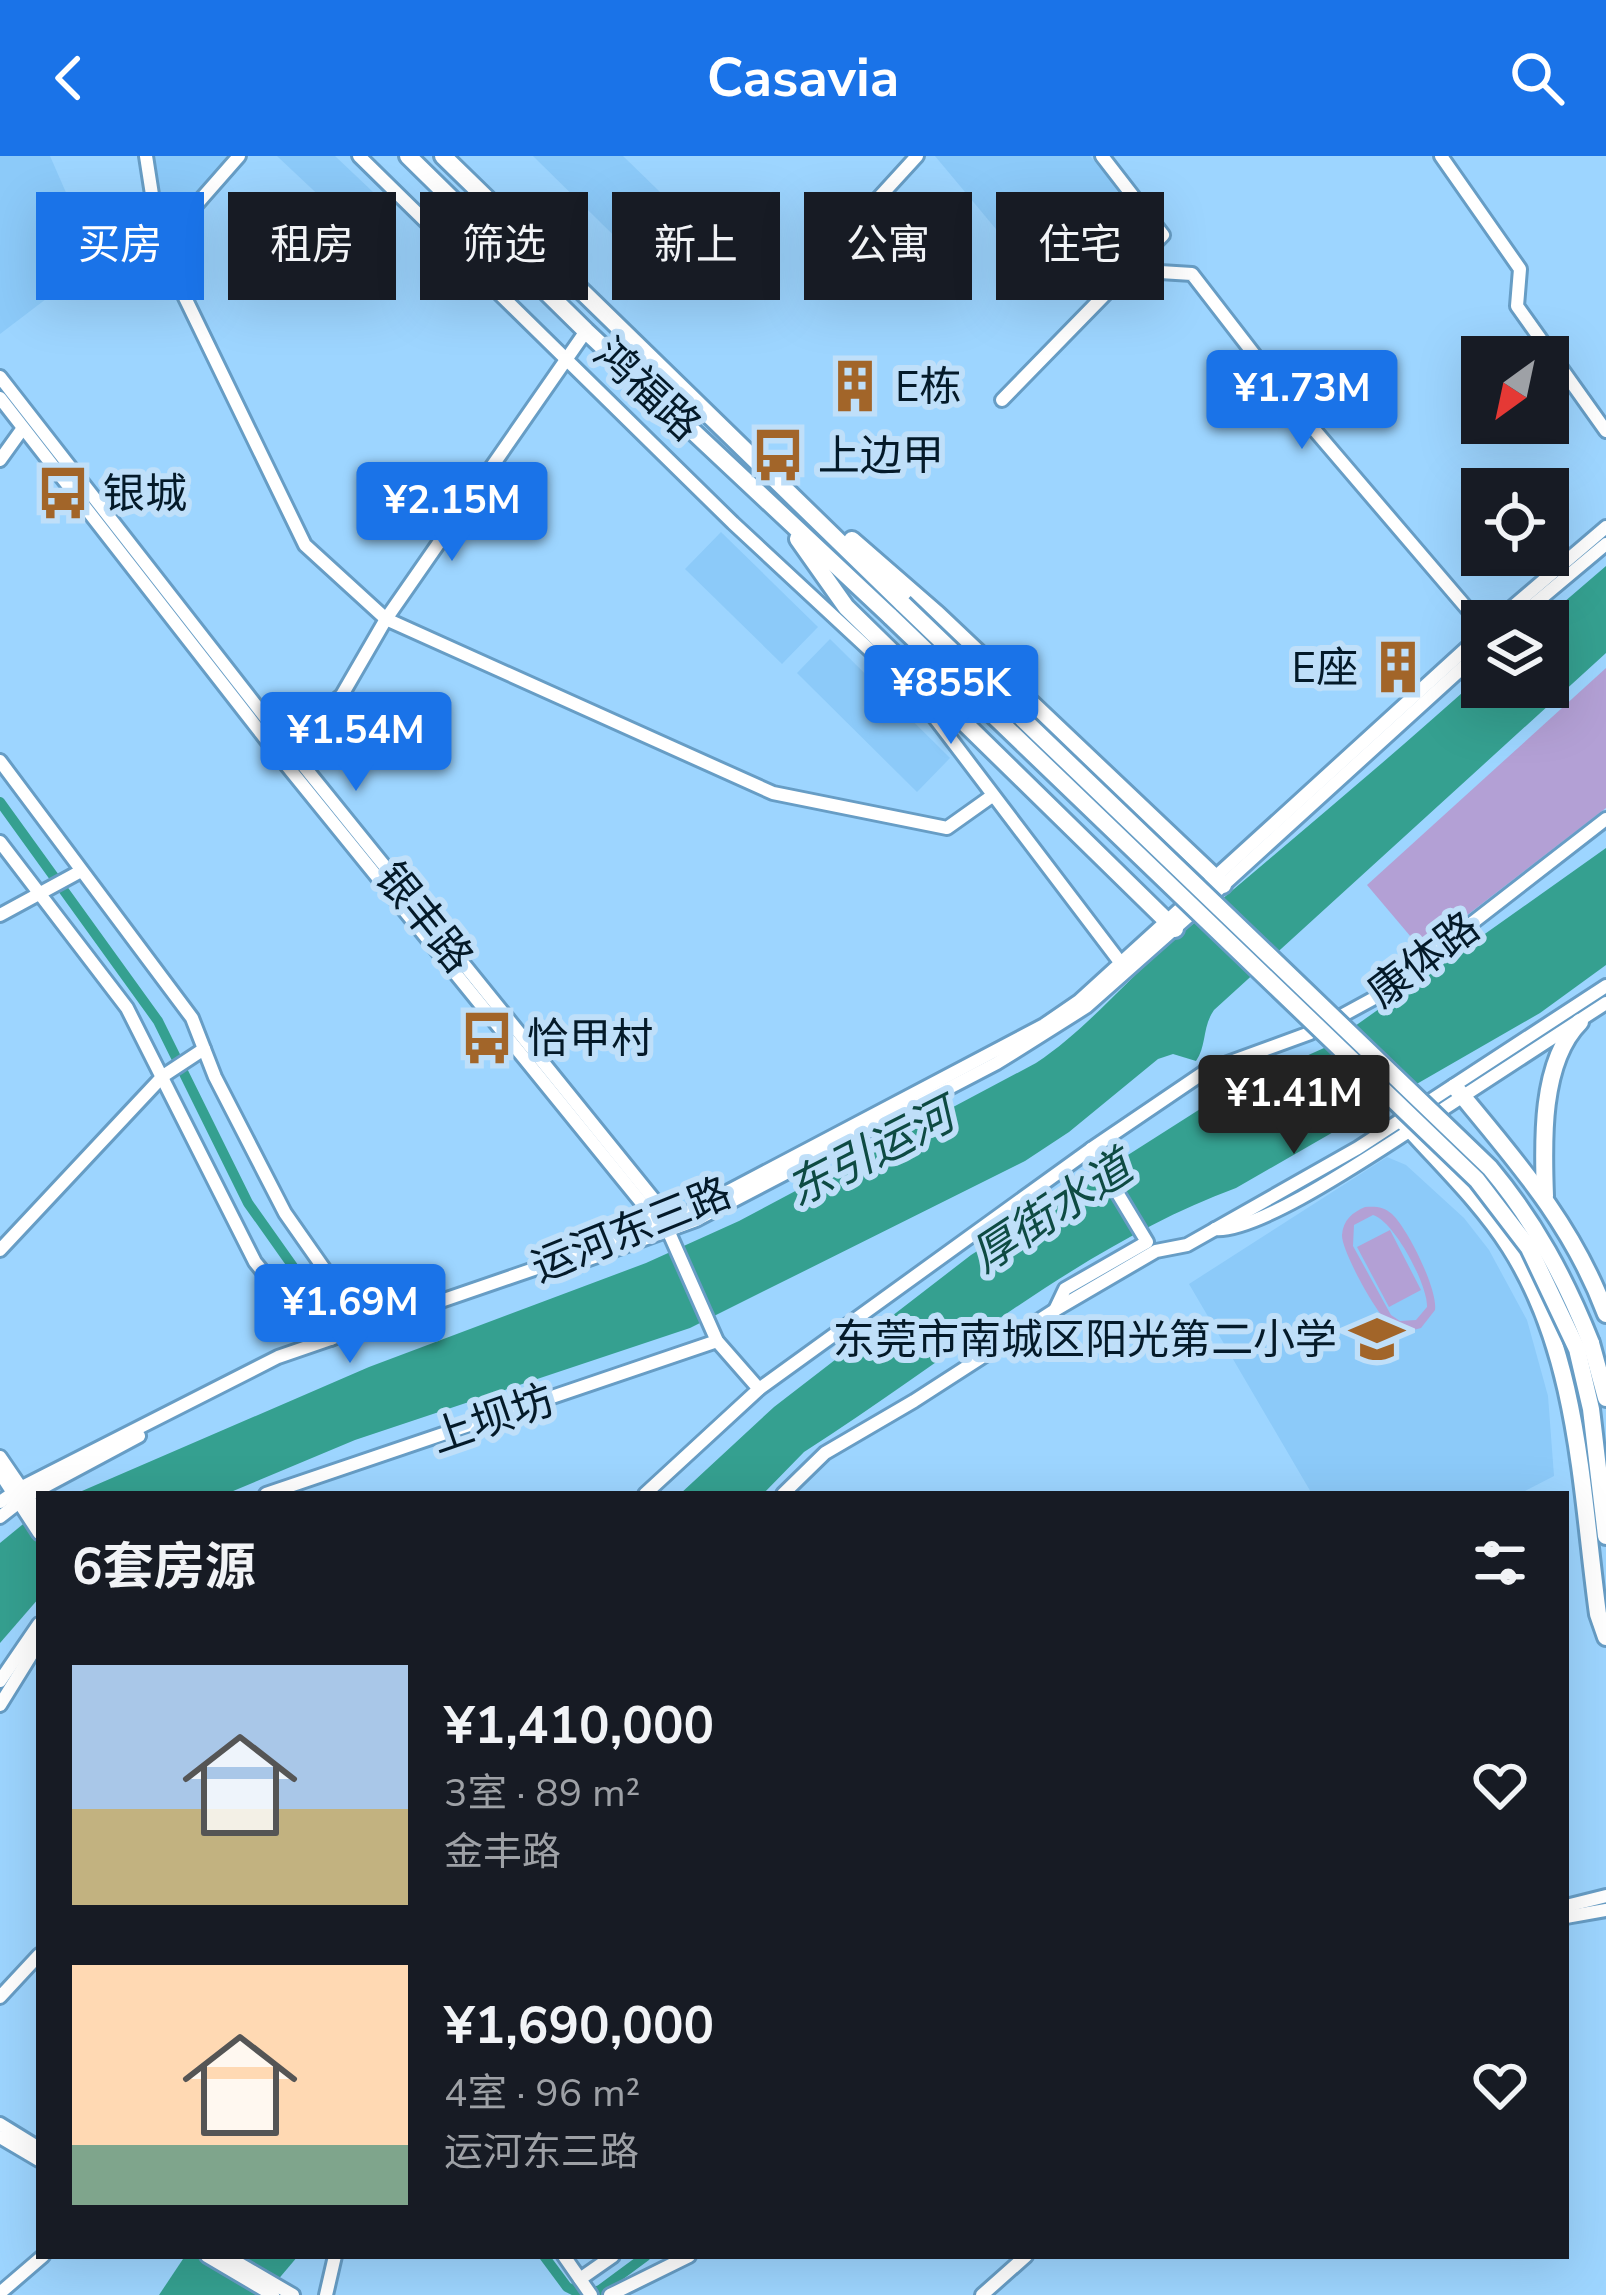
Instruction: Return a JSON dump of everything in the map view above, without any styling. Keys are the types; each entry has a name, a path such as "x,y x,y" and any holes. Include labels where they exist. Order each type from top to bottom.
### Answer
{"main road":[{"name":"鸿福路","path":"408,156 785,518 897,611"},
{"name":"鸿福路","path":"443,156 798,500 897,611"},
{"path":"798,500 938,614 1219,881"},
{"path":"785,518 845,607 1171,925"},
{"path":"897,611 1477,1180 1529,1248 1584,1346 1606,1398"},
{"path":"1545,1197 1547,1115 1555,1071 1568,1034 1580,1022"},
{"path":"1459,1092 1545,1197 1589,1269 1606,1314"},
{"path":"1407,1125 1510,1246 1556,1340 1567,1384 1598,1614 1606,1637"},
{"path":"1584,1346 1606,1536"}],"street":[{"path":"146,156 152,192"},
{"path":"204,195 239,156"},
{"path":"359,156 916,693 1120,962"},
{"path":"883,192 917,156"},
{"path":"1102,156 1130,192"},
{"path":"1442,156 1520,269 1516,306 1606,431"},
{"path":"1164,272 1192,274 1294,406 1461,605"},
{"path":"187,300 305,545 386,619 773,794 947,828 992,796"},
{"path":"1002,400 1099,300"},
{"path":"280,748 342,695 386,619 586,331"},
{"name":"银丰路","path":"0,377 280,748"},
{"name":"银丰路","path":"0,398 664,1226 717,1342 759,1389"},
{"path":"0,460 23,428"},
{"path":"1521,600 1606,527"},
{"path":"1539,600 1606,544"},
{"name":"运河东三路","path":"46,1491 282,1364 664,1226 955,1085 1050,1032 1098,997 1461,650"},
{"name":"运河东三路","path":"1219,881 1461,668"},
{"path":"0,761 77,873 192,1018 200,1052 285,1213 341,1293 374,1329"},
{"name":"康体路","path":"648,1491 759,1389 1091,1149 1206,1071 1310,1033 1378,996 1606,819"},
{"path":"0,842 44,890 168,1073 228,1214 255,1262 290,1304 331,1339"},
{"path":"0,915 77,873"},
{"name":"运河东三路","path":"664,1226 992,1055 1079,1001 1120,962 1171,925"},
{"path":"1459,1092 1606,986"},
{"path":"797,1488 825,1453 914,1402 1054,1310 1156,1251 1186,1245 1407,1125 1606,1004"},
{"path":"0,1250 168,1073 200,1052"},
{"path":"1054,1310 1065,1289 1148,1242 1091,1149"},
{"name":"运河东三路","path":"44,1491 226,1381 278,1357 374,1329"},
{"name":"上坝坊","path":"275,1491 717,1342"},
{"path":"0,1457 26,1502"},
{"path":"0,1473 26,1502"},
{"name":"运河东三路","path":"0,1502 26,1502"},
{"name":"运河东三路","path":"0,1516 26,1502"},
{"path":"0,1681 36,1628"},
{"path":"0,1705 36,1647"},
{"path":"1569,1905 1606,1896"},
{"path":"1569,1916 1606,1910"},
{"path":"0,1997 36,1958"},
{"path":"0,2124 36,2146"},
{"path":"0,2137 36,2158"},
{"path":"0,2293 40,2259"},
{"path":"211,2259 273,2295"},
{"path":"231,2259 292,2295"},
{"path":"326,2295 334,2259"},
{"path":"566,2259 591,2295"},
{"path":"580,2279 609,2259"},
{"path":"610,2295 682,2259"},
{"path":"982,2295 1023,2259"}],"shaded area":[{"path":"0,156 50,156 66,192 36,192 36,300 45,300 0,334"},
{"path":"152,156 229,156 199,192 156,192"},
{"path":"277,156 335,156 373,192 315,192"},
{"path":"533,156 623,156 660,192 612,192 612,234 588,210 588,192 570,192"},
{"path":"935,156 1090,156 1120,192 996,192 996,229 972,200 972,192 965,192"},
{"path":"721,532 818,627 782,664 685,569"},
{"path":"830,639 950,758 917,792 797,673"},
{"path":"1606,668 1606,808 1422,950 1367,885 1562,708 1569,708 1569,702"},
{"name":"东莞市南城区阳光第二小学","path":"1387,1157 1406,1165 1464,1218 1489,1250 1527,1320 1548,1396 1554,1476 1525,1491 1310,1491 1189,1284"},
{"path":"1365,1207 1389,1212 1399,1222 1427,1275 1435,1310 1421,1328 1400,1330 1387,1322 1354,1269 1342,1235 1347,1221","holes":["1373,1215 1400,1241 1422,1284 1427,1307 1416,1320 1400,1321 1391,1315 1353,1246 1354,1225"]},
{"path":"1390,1230 1421,1290 1389,1307 1357,1247"}],"water":[{"path":"1606,566 1606,653 1569,687 1566,600"},
{"name":"东引运河","path":"1461,693 1461,708 1546,708 1214,1010 1196,1061 1173,1054 1158,1059 1069,1132 1025,1161 690,1328 355,1440 233,1491 82,1491 369,1367 646,1263 739,1221 1036,1063"},
{"name":"厚街水道","path":"1606,848 1606,965 1540,1013 1236,1188 1179,1212 1069,1273 804,1452 766,1491 683,1491 774,1407 971,1255 1230,1090 1324,1048"},
{"path":"36,1513 36,1601 0,1643 0,1543"},
{"path":"183,2259 295,2259 265,2295 159,2295"}],"waterway":[{"path":"0,802 158,1021 248,1203 316,1299"},
{"path":"546,2259 567,2287 583,2295"},
{"path":"586,2295 642,2259"}],"place":[{"name":"E栋","path":"855,386"},
{"name":"上边甲","path":"778,455"},
{"name":"银城","path":"63,493"},
{"name":"E座","path":"1398,667"},
{"name":"恰甲村","path":"487,1038"},
{"name":"东莞市南城区阳光第二小学","path":"1377,1339"}]}
